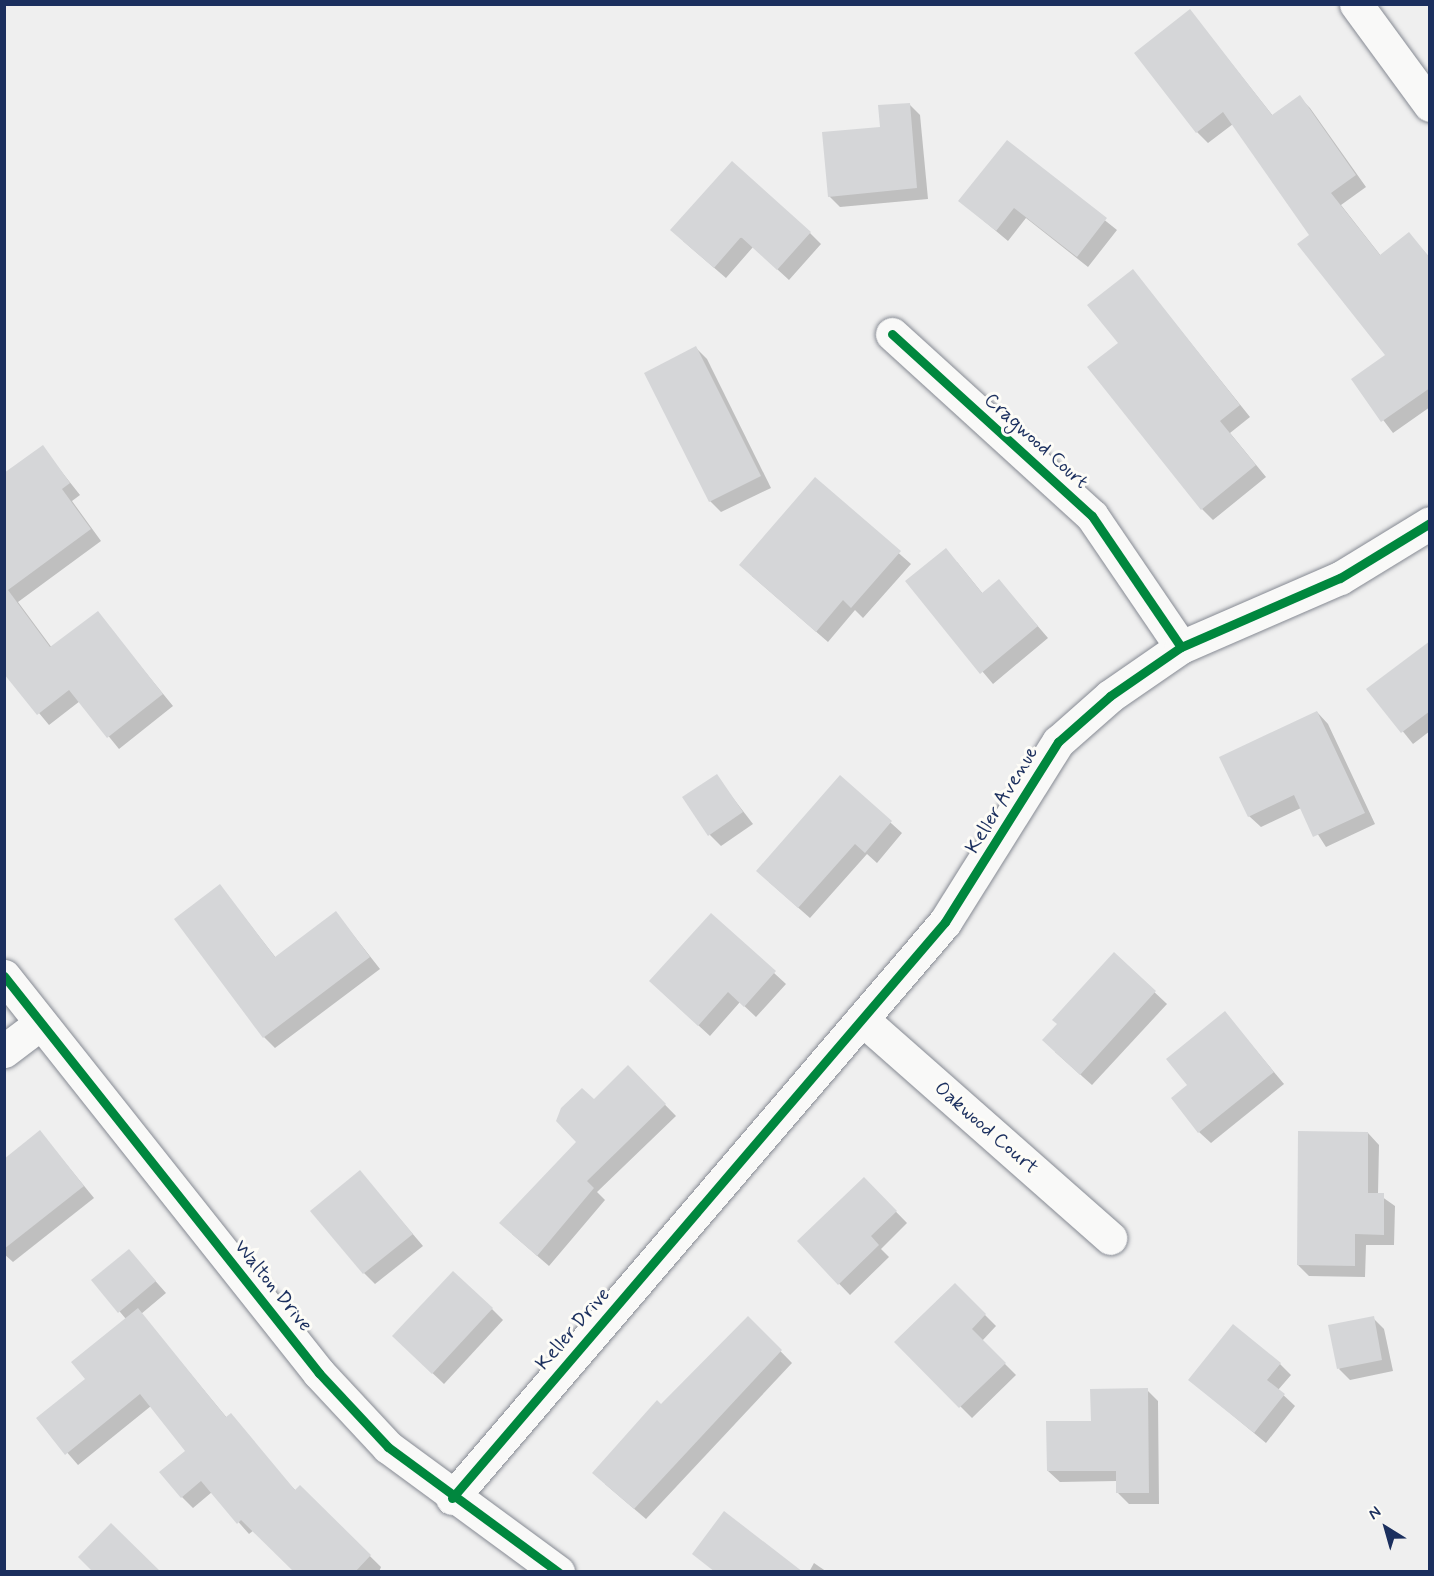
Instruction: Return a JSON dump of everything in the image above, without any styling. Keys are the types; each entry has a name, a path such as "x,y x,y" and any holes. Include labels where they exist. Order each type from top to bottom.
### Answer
{"street":[{"path":"1356,4 1430,105"},
{"name":"Cragwood Court","path":"892,334 1092,516 1181,648"},
{"name":"Keller Avenue","path":"721,1183 945,922 1058,742 1110,696 1181,648 1340,578 1430,523"},
{"name":"Walton Drive","path":"4,976 319,1373 388,1447 452,1498 558,1572"},
{"name":"Oakwood Court","path":"862,1019 1110,1238"},
{"path":"4,1051 41,1023"},
{"name":"Keller Drive","path":"452,1498 721,1183"}],"building":[{"path":"1190,9 1272,115 1300,95 1356,175 1331,193 1380,255 1409,232 1430,258 1430,388 1381,422 1351,379 1385,355 1297,244 1309,235 1223,112 1196,133 1134,53"},
{"path":"910,103 917,188 828,197 822,132 880,127 878,105"},
{"path":"1007,140 1107,218 1077,257 1014,208 996,231 958,201"},
{"path":"732,161 811,232 777,270 741,237 714,268 670,230"},
{"path":"1133,269 1240,405 1220,421 1256,465 1201,510 1087,367 1118,343 1087,305"},
{"path":"696,346 761,476 709,502 644,373"},
{"path":"43,445 70,483 62,489 91,529 8,590 50,647 98,611 163,694 107,738 69,690 37,715 4,674 4,473"},
{"path":"815,477 901,551 851,608 843,600 816,632 739,565"},
{"path":"946,548 982,593 999,579 1038,626 980,674 905,581"},
{"path":"1430,641 1430,711 1401,733 1366,689"},
{"path":"1317,711 1365,813 1313,837 1294,795 1248,817 1219,757"},
{"path":"717,774 743,812 708,836 682,797"},
{"path":"840,775 892,821 865,853 855,844 798,908 756,871"},
{"path":"220,884 275,957 336,911 370,957 263,1038 174,919"},
{"path":"711,913 776,971 744,1007 728,992 698,1026 649,981"},
{"path":"1114,952 1156,991 1080,1075 1042,1040 1057,1024 1052,1020"},
{"path":"1225,1011 1274,1072 1198,1133 1171,1098 1187,1085 1166,1059"},
{"path":"628,1065 666,1104 587,1181 594,1188 537,1256 499,1223 576,1142 556,1121 561,1108 582,1088 594,1099"},
{"path":"40,1130 84,1186 4,1249 4,1159"},
{"path":"1298,1131 1368,1132 1368,1193 1384,1193 1384,1235 1355,1234 1355,1266 1297,1265"},
{"path":"360,1170 413,1234 363,1274 310,1211"},
{"path":"864,1177 897,1211 871,1236 879,1245 838,1285 797,1241"},
{"path":"129,1249 156,1281 118,1313 91,1280"},
{"path":"453,1271 493,1308 432,1374 392,1336"},
{"path":"955,1283 986,1314 972,1329 1006,1363 959,1408 894,1342"},
{"path":"138,1308 226,1417 231,1413 295,1490 300,1485 371,1555 355,1572 294,1572 241,1520 237,1524 201,1481 181,1498 159,1472 185,1451 140,1394 65,1455 36,1418 85,1379 71,1362"},
{"path":"748,1316 782,1350 634,1509 592,1473 657,1400 661,1404"},
{"path":"1374,1316 1382,1360 1337,1369 1328,1325"},
{"path":"1233,1324 1281,1363 1267,1380 1285,1394 1254,1433 1188,1380"},
{"path":"1148,1388 1149,1493 1116,1493 1116,1471 1047,1471 1046,1421 1091,1421 1090,1389"},
{"path":"724,1511 803,1572 715,1572 692,1554"},
{"path":"111,1523 161,1572 93,1572 78,1557"}],"cycle path":[{"path":"892,334 1092,516 1181,647"},
{"path":"452,1498 945,922 1058,742 1110,696 1181,647 1340,578 1430,523"},
{"path":"4,976 319,1373 388,1447 558,1572"}]}
